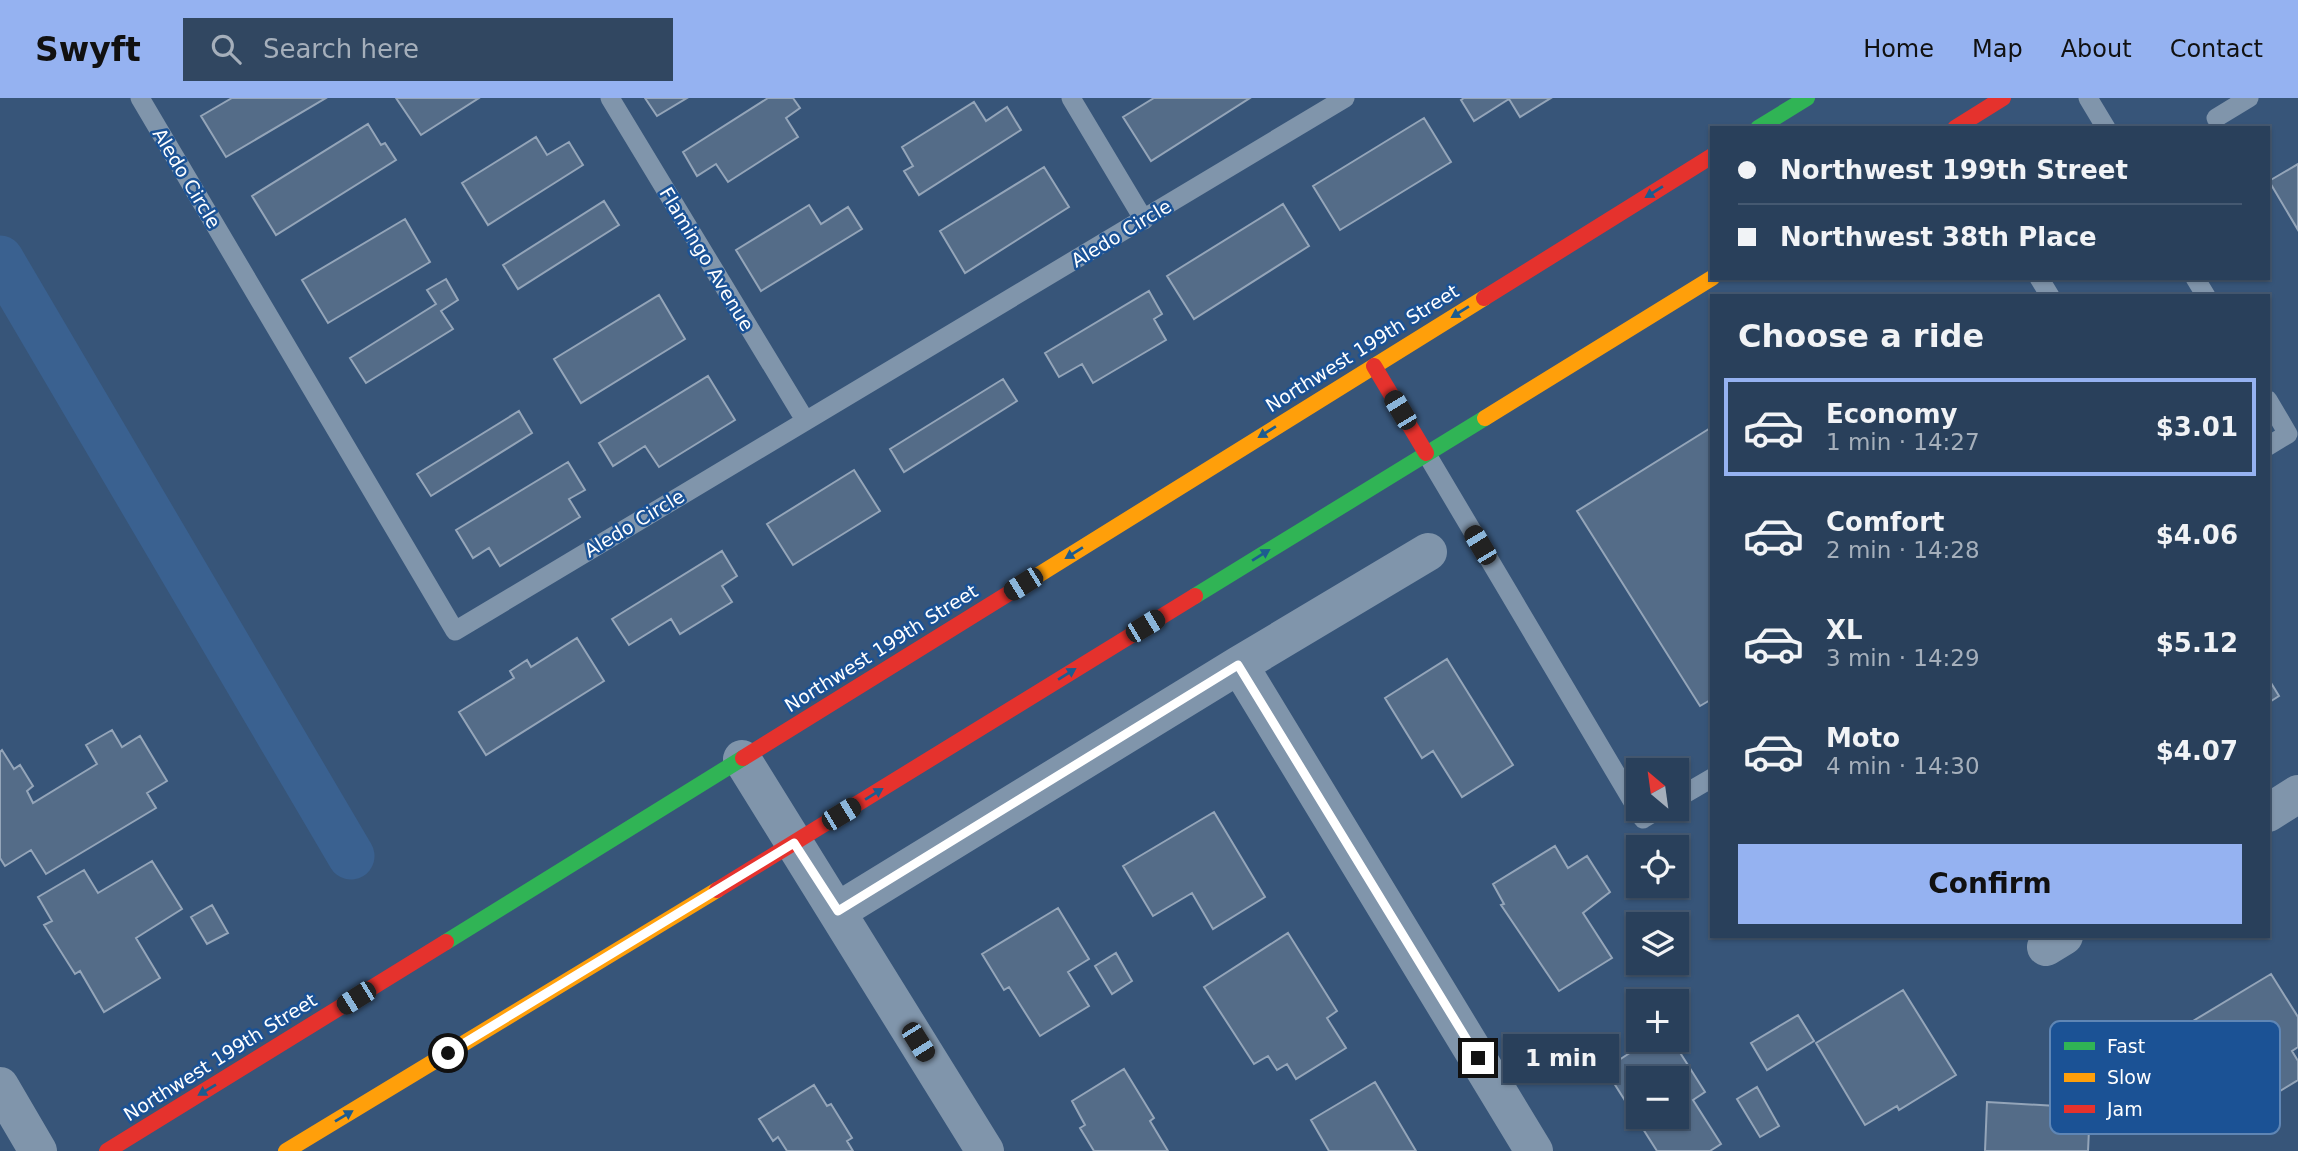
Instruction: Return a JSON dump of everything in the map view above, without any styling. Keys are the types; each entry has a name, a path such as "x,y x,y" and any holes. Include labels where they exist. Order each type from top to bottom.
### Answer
{"main road":[{"path":"1761,126 1807,98"},
{"path":"1958,126 2003,98"},
{"name":"Northwest 199th Street","path":"107,1151 1710,157"},
{"path":"286,1151 794,843 1710,279"},
{"path":"1374,366 1426,453"}],"street":[{"path":"838,911 1238,665 1428,552"},
{"path":"1238,665 1534,1151"},
{"path":"742,759 985,1151"},
{"path":"2270,812 2298,794"},
{"path":"2,1095 38,1151"}],"lane":[{"name":"Aledo Circle","path":"140,98 455,631 1345,98"},
{"name":"Flamingo Avenue","path":"610,98 805,420"},
{"path":"1071,98 1144,220"},
{"path":"2088,98 2105,126"},
{"path":"2216,118 2249,98"},
{"path":"2270,403 2288,434 2270,445"},
{"path":"1426,453 1626,790"},
{"path":"1689,791 1710,779"}],"building":[{"path":"232,98 326,98 226,157 201,116"},
{"path":"396,98 479,98 421,135"},
{"path":"645,98 687,98 657,116"},
{"path":"768,98 793,98 800,108 786,118 798,137 728,182 716,164 697,176 683,152"},
{"path":"1154,98 1250,98 1151,161 1123,117"},
{"path":"1551,98 1520,117 1509,99 1474,121 1461,100"},
{"path":"974,102 986,121 1007,107 1021,130 919,195 904,171 913,166 902,147"},
{"path":"1424,118 1451,162 1340,230 1313,186"},
{"path":"368,124 381,145 385,143 396,160 276,235 252,196"},
{"path":"536,137 547,155 569,142 583,165 488,225 462,183"},
{"path":"2298,164 2298,230 2270,183"},
{"path":"1044,167 1069,207 965,273 940,231"},
{"path":"604,201 619,225 518,289 503,265"},
{"path":"1283,204 1309,246 1194,319 1167,276"},
{"path":"809,205 821,224 848,207 862,229 761,291 736,250"},
{"path":"405,219 430,262 328,323 302,280"},
{"path":"446,279 458,300 441,311 453,329 366,383 350,358 436,304 427,290"},
{"path":"1149,291 1162,314 1154,319 1166,340 1093,383 1082,364 1059,377 1045,353"},
{"path":"659,295 685,339 581,403 554,359"},
{"path":"708,376 735,420 659,467 645,446 613,466 599,443"},
{"path":"1003,379 1017,401 904,472 890,449"},
{"path":"519,411 532,433 431,496 417,474"},
{"path":"1710,428 1710,700 1700,706 1577,511"},
{"path":"568,462 585,490 569,499 580,517 500,566 489,548 473,558 456,530"},
{"path":"854,470 880,511 793,565 767,524"},
{"path":"722,551 737,576 722,586 732,602 680,634 671,619 629,645 612,619"},
{"path":"577,638 604,681 486,755 459,712 514,678 510,671 527,660 531,667"},
{"path":"1447,659 1513,765 1462,797 1433,751 1422,758 1385,698"},
{"path":"2270,681 2279,696 2270,702"},
{"path":"112,730 122,747 140,736 167,781 147,793 156,808 46,874 31,850 5,866 0,858 0,752 2,750 14,769 20,765 33,786 27,791 33,803 97,764 86,745"},
{"path":"1214,812 1265,897 1213,929 1192,893 1153,916 1123,866"},
{"path":"1555,846 1568,868 1587,856 1610,892 1583,913 1612,958 1559,991 1501,905 1504,904 1493,884"},
{"path":"152,861 182,909 136,938 160,978 104,1012 80,971 75,974 44,925 52,921 38,897 84,870 98,893"},
{"path":"212,905 228,933 207,944 191,917"},
{"path":"1058,908 1089,959 1068,972 1089,1006 1040,1036 1009,987 1004,990 982,954"},
{"path":"1288,933 1337,1011 1327,1018 1346,1048 1296,1079 1287,1064 1277,1070 1268,1056 1254,1064 1204,987"},
{"path":"1116,953 1132,981 1112,994 1095,966"},
{"path":"2271,974 2298,1017 2298,1047 2292,1051 2298,1061 2298,1080 2280,1091 2280,1021 2193,1021"},
{"path":"1903,990 1956,1075 1899,1110 1897,1106 1865,1125 1816,1043"},
{"path":"1798,1015 1814,1041 1767,1070 1751,1043"},
{"path":"1631,1052 1680,1052 1688,1066 1626,1066 1626,1102 1605,1069"},
{"path":"1689,1067 1705,1092 1693,1100 1721,1144 1710,1151 1657,1151 1643,1129 1689,1129"},
{"path":"1124,1069 1154,1118 1150,1121 1168,1151 1094,1151 1080,1128 1085,1125 1072,1101"},
{"path":"1375,1082 1416,1151 1329,1151 1311,1120"},
{"path":"814,1085 827,1106 831,1104 852,1138 847,1141 853,1151 787,1151 778,1137 773,1141 759,1119"},
{"path":"1757,1087 1779,1126 1760,1137 1737,1099"},
{"path":"1987,1102 2050,1106 2050,1134 2089,1134 2088,1151 1985,1151"}],"waterway":[{"path":"0,259 351,856"}],"traffic: fast":[{"path":"1761,126 1807,98"},
{"path":"1195,596 1485,418"},
{"path":"446,942 743,758"}],"traffic: slow":[{"path":"1485,418 1710,279"},
{"path":"1032,579 1484,298"},
{"path":"286,1151 717,890"}],"traffic: jam":[{"path":"1958,126 2003,98"},
{"path":"1484,298 1710,157"},
{"path":"1374,366 1426,453"},
{"path":"743,758 1032,579"},
{"path":"717,890 1195,596"},
{"path":"107,1151 446,942"}],"route":[{"path":"448,1053 794,843 838,911 1238,665 1478,1058"}]}
